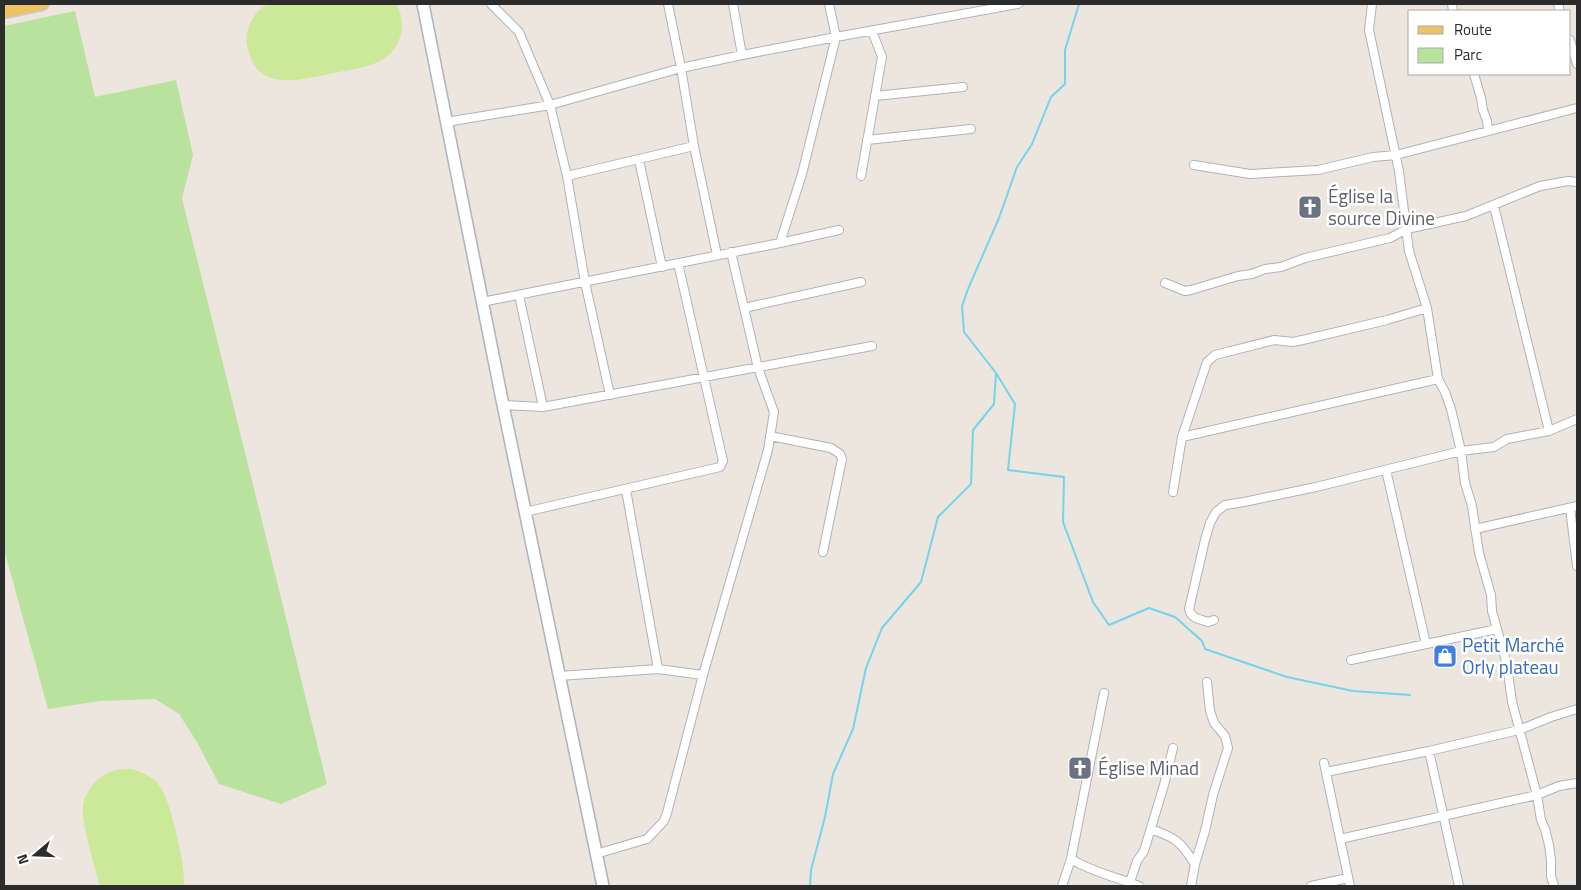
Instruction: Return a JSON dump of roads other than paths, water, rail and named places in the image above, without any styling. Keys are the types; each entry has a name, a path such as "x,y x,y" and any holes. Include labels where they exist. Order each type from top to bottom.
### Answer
{"main road":[{"path":"4,12 36,4"}],"street":[{"path":"423,4 503,405 603,886"},
{"path":"491,4 519,32 550,105 567,176 585,282 610,395"},
{"path":"668,4 694,146 717,255"},
{"path":"733,4 742,55"},
{"path":"780,244 802,174 836,37 829,4"},
{"path":"446,122 550,105 681,68 742,55 1018,4"},
{"path":"1372,4 1369,30 1396,155 1409,251 1426,308 1438,379 1451,409 1461,451 1465,483 1472,506 1479,553 1491,595 1492,611 1507,664 1512,702 1549,846 1551,876 1554,886"},
{"path":"861,176 882,57 872,31"},
{"path":"1571,43 1577,64"},
{"path":"1474,75 1488,131"},
{"path":"875,96 963,87"},
{"path":"1194,165 1250,174 1318,170 1373,157 1396,155 1577,108"},
{"path":"867,140 971,129"},
{"path":"567,176 694,146"},
{"path":"639,160 662,267"},
{"path":"1165,283 1185,291 1191,290 1238,276 1252,274 1265,268 1281,267 1305,258 1390,238 1406,229 1466,216 1540,186 1577,182"},
{"path":"1494,206 1549,431"},
{"path":"482,302 731,252 780,244 839,230"},
{"path":"596,854 646,839 664,821 668,813 703,675 768,450 774,412 758,368 731,252"},
{"path":"525,512 720,468 723,460 678,263"},
{"path":"744,308 862,282"},
{"path":"519,295 543,407"},
{"path":"1173,492 1182,438 1207,362 1215,354 1274,340 1293,342 1307,339 1387,320 1426,308"},
{"path":"503,405 543,407 872,346"},
{"path":"1182,438 1438,379"},
{"path":"1214,620 1208,622 1196,619 1189,609 1205,540 1216,512 1225,505 1298,491 1386,470 1417,460 1461,451 1494,447 1507,439 1549,431 1577,419"},
{"path":"770,436 831,448 840,454 842,459 823,552"},
{"path":"1386,470 1426,644"},
{"path":"626,490 658,669"},
{"path":"1475,529 1574,507 1577,566"},
{"path":"1351,660 1497,629"},
{"path":"559,676 658,669 703,675"},
{"path":"1191,886 1213,795 1228,748 1225,736 1214,722 1210,711 1207,682"},
{"path":"1062,886 1070,859 1104,693"},
{"path":"1326,772 1519,730 1551,716 1577,709"},
{"path":"1130,882 1137,861 1144,851 1173,748"},
{"path":"1429,751 1459,886"},
{"path":"1324,763 1350,886"},
{"path":"1340,839 1537,795 1558,786 1577,783"},
{"path":"1151,828 1171,836 1184,847 1195,864"},
{"path":"1070,859 1082,866 1139,886"},
{"path":"1310,886 1348,878"}],"waterway":[{"path":"810,886 811,870 825,817 833,774 853,729 866,668 882,628 921,582 938,517 971,484 973,430 994,404 996,373 964,332 962,306 999,218 1017,167 1032,144 1051,97 1065,84 1065,50 1079,4"},
{"path":"996,373 1015,404 1008,470 1064,477 1063,522 1093,602 1109,625 1149,608 1175,617 1202,641 1205,649 1287,677 1353,691 1410,695"}],"place":[{"name":"Église la source Divine","path":"1310,207"},
{"name":"Petit Marché Orly plateau","path":"1445,656"},
{"name":"Église Minad","path":"1080,768"}]}
